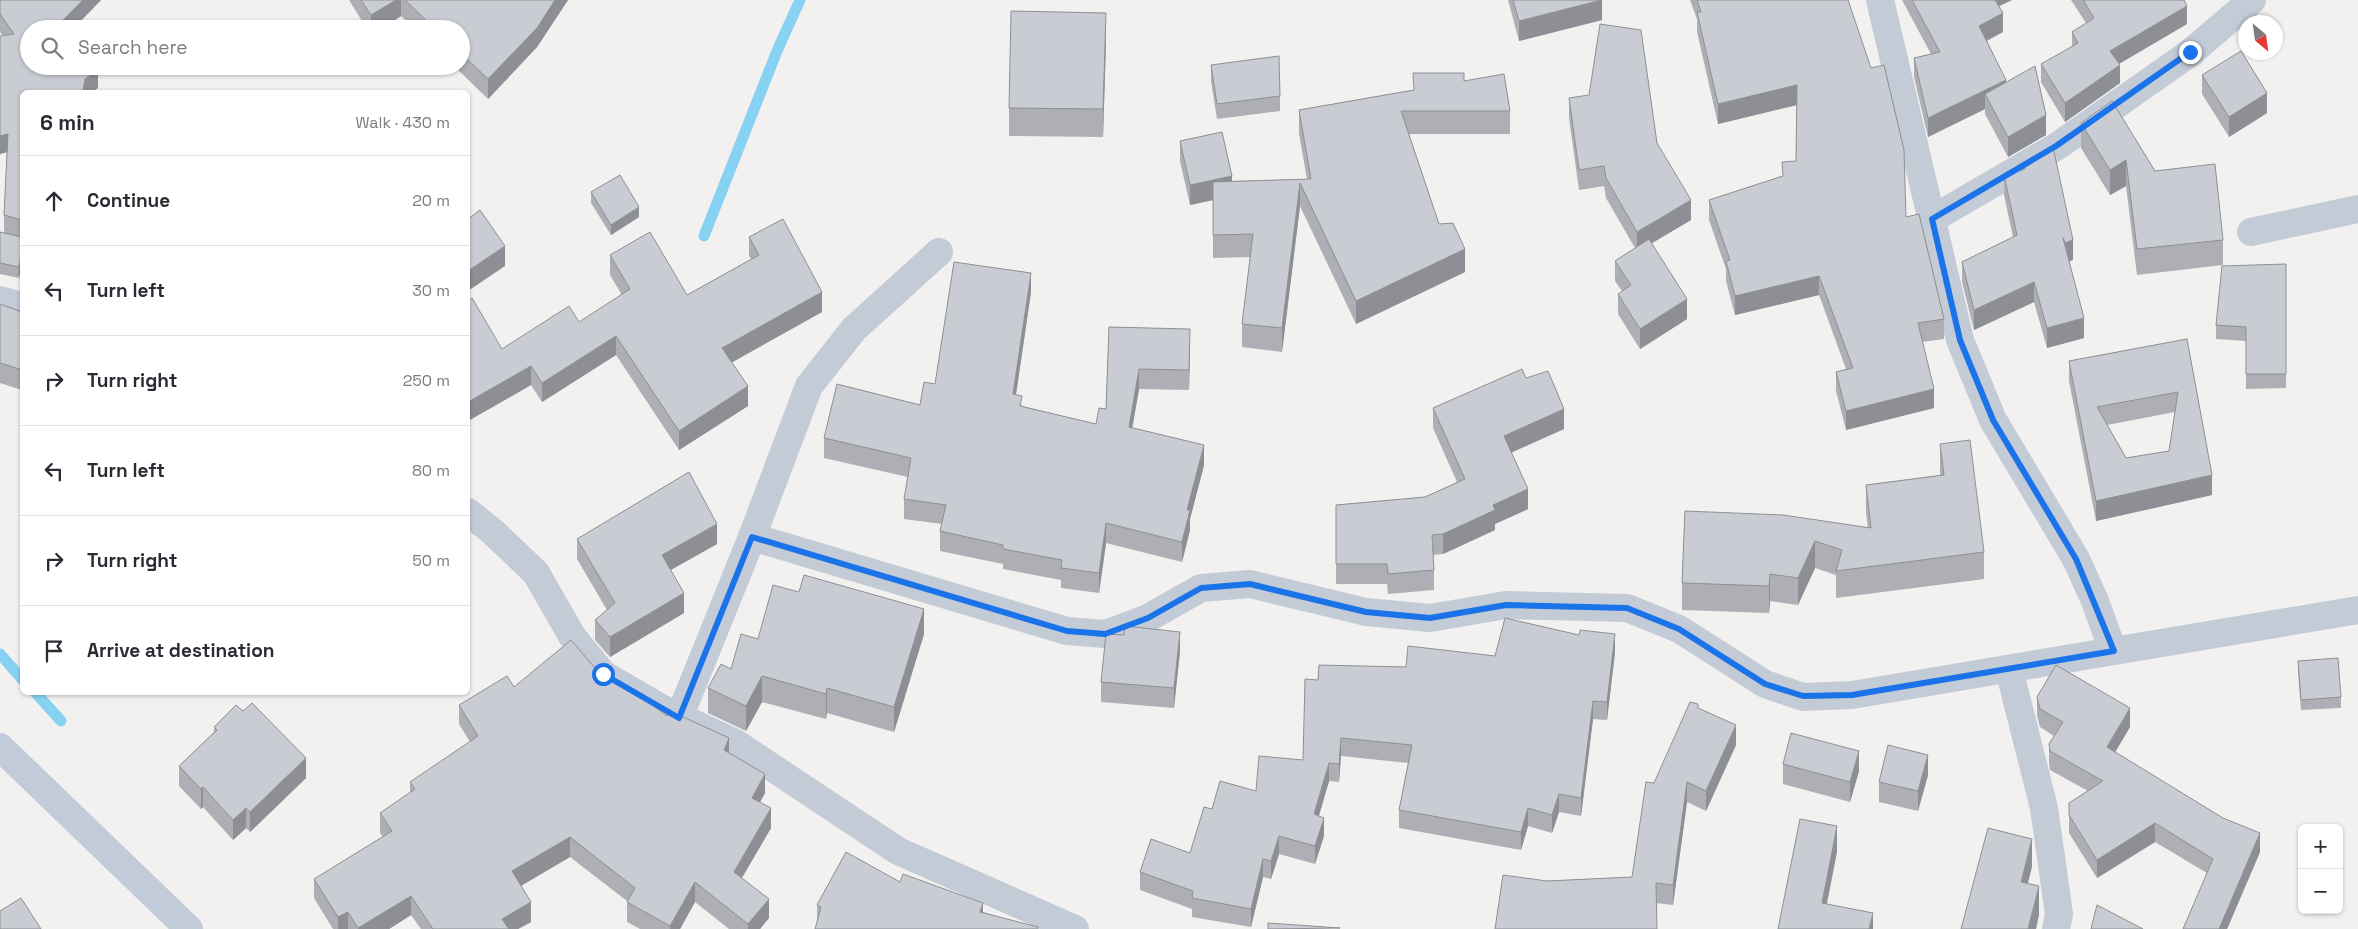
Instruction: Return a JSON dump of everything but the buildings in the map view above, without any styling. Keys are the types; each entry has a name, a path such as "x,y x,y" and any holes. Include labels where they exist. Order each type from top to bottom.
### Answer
{"street":[{"path":"1880,0 1960,340 1993,420 2076,559 2114,651"},
{"path":"1932,219 2056,146 2190,52 2252,0"},
{"path":"2250,232 2358,209"},
{"path":"679,718 752,537 809,386 854,329 939,252"},
{"path":"0,300 20,305"},
{"path":"470,514 493,532 536,573 572,636 603,674 679,718 737,744 898,851 1075,929"},
{"path":"752,537 1067,631 1105,634 1148,618 1201,588 1250,584 1366,612 1430,618 1506,605 1627,608 1679,629 1765,684 1803,696 1852,695 2358,610"},
{"path":"2009,669 2044,808 2059,914 2056,929"},
{"path":"0,747 188,929"}],"waterway":[{"path":"704,236 777,51 800,0"},
{"path":"0,654 20,677"},
{"path":"38,695 61,721"}],"route":[{"path":"603,674 634,694 679,718 752,537 1067,631 1105,634 1148,618 1201,588 1250,584 1366,612 1430,618 1506,605 1627,608 1679,629 1765,684 1803,696 1852,695 2114,651 2095,600 2076,559 1993,420 1960,340 1932,219 2056,146 2190,52"}]}
